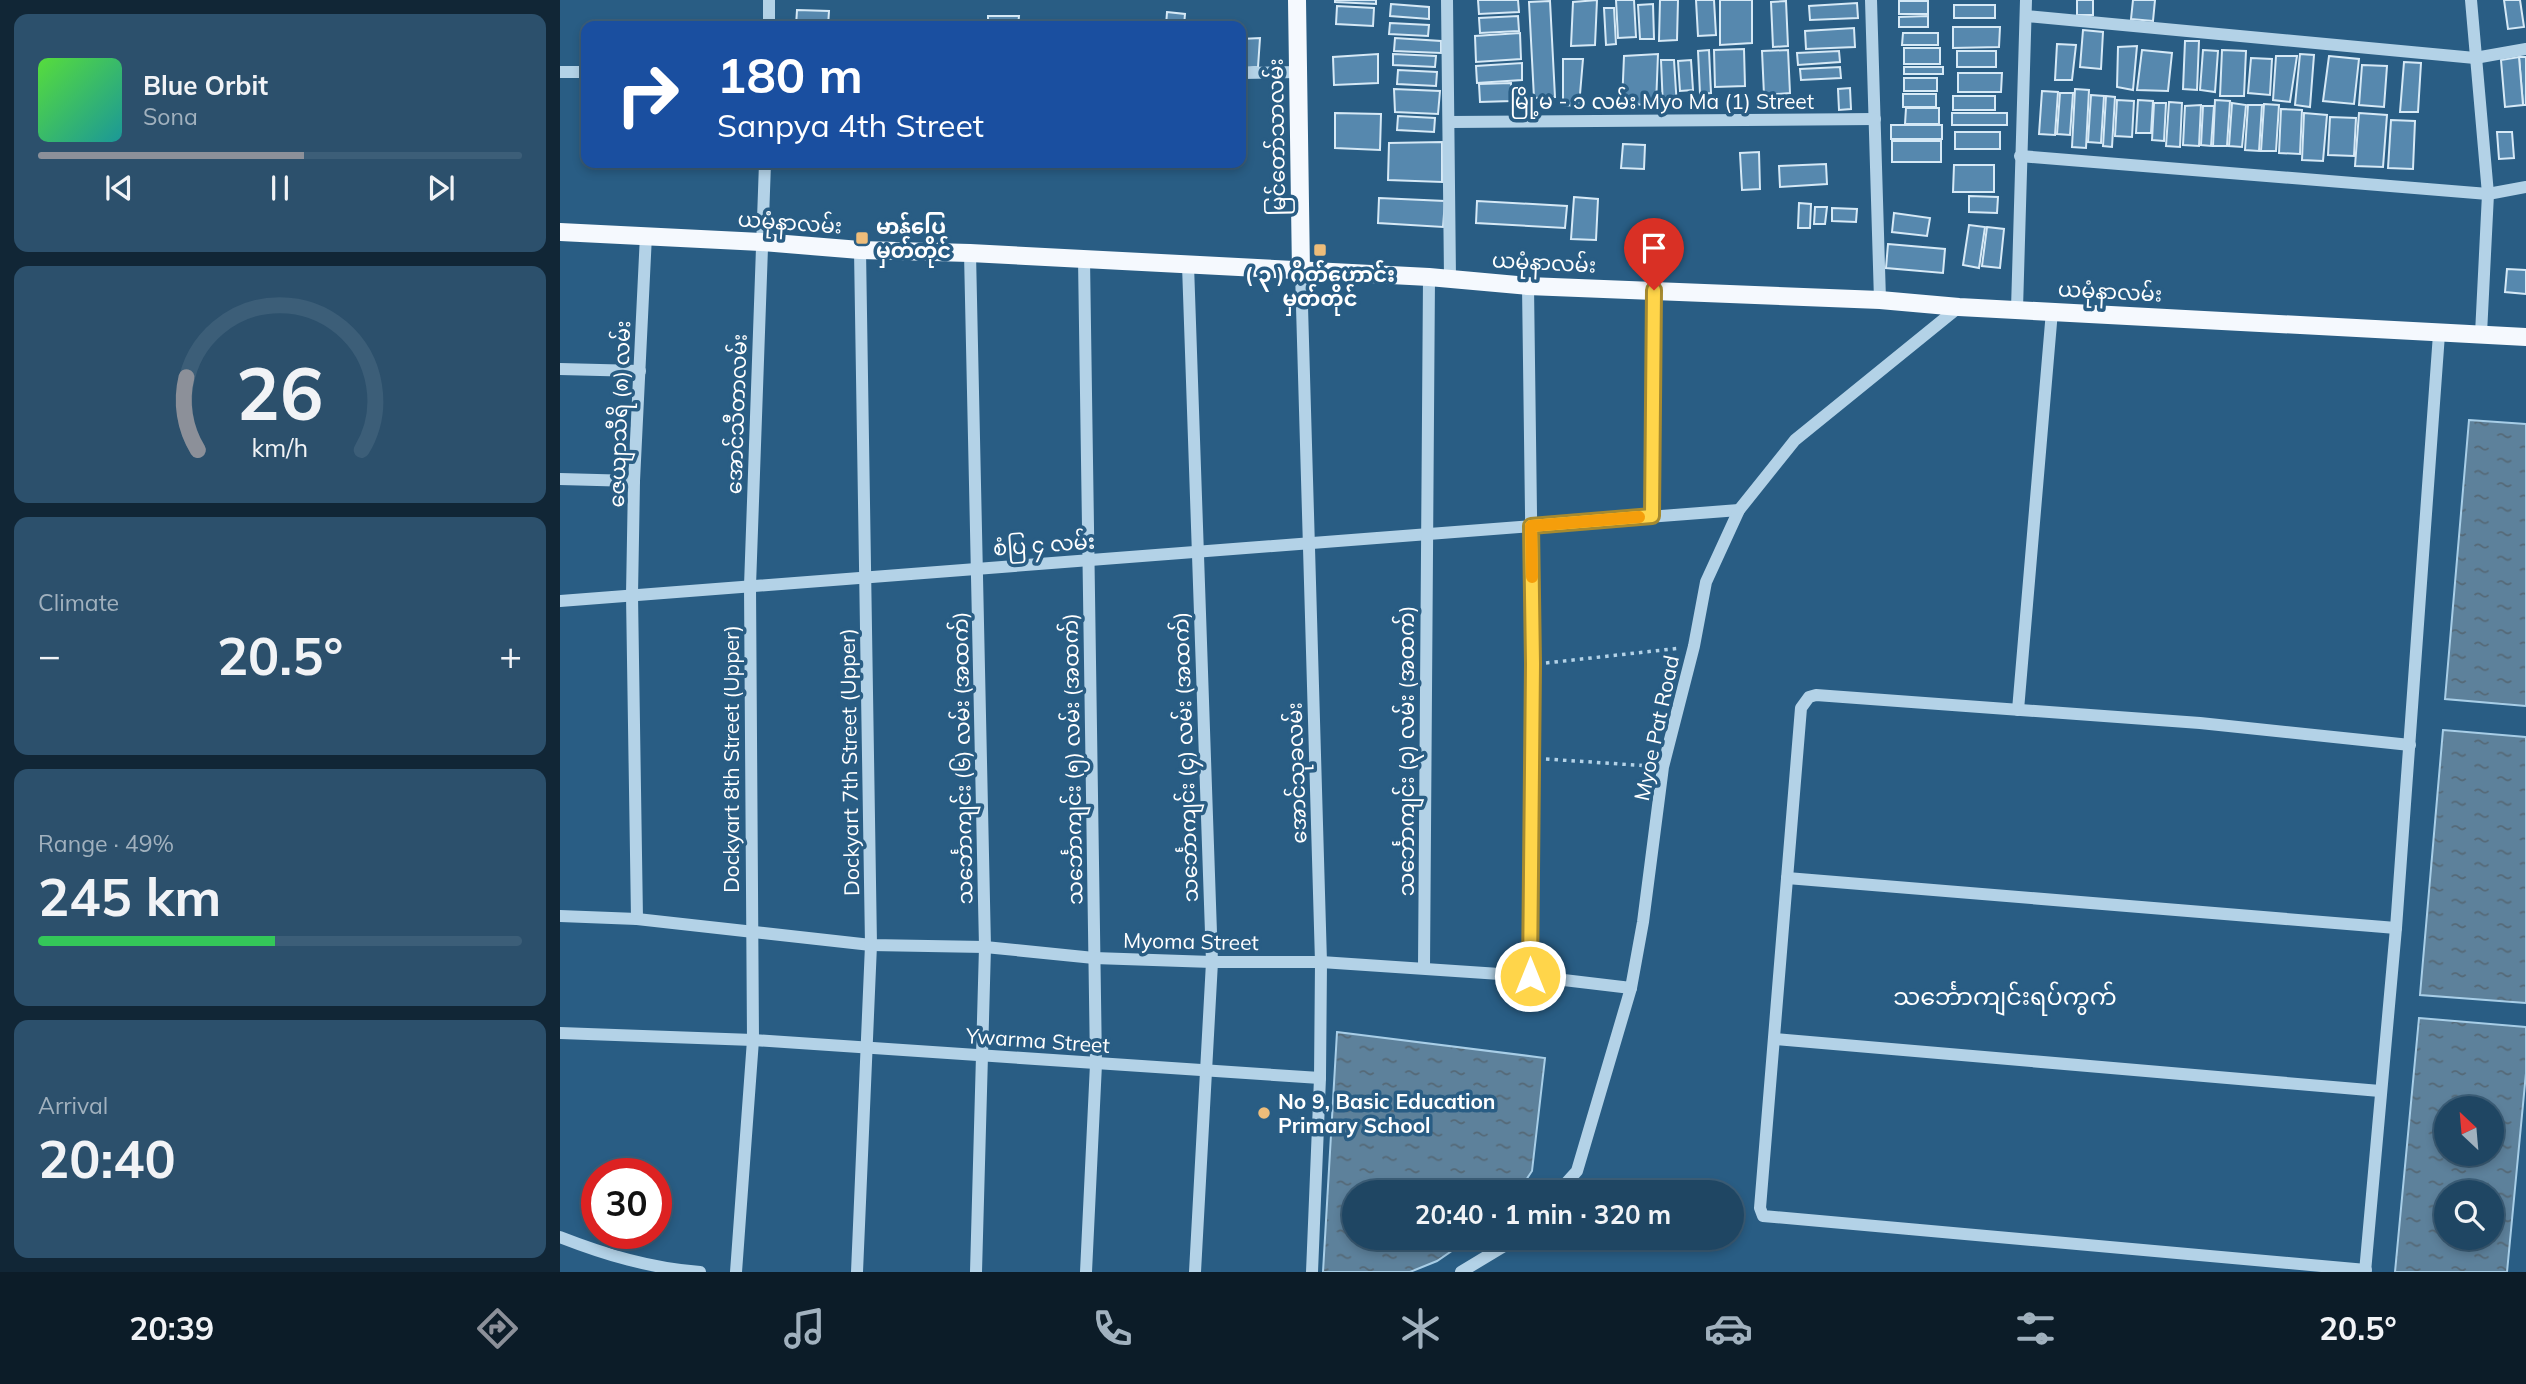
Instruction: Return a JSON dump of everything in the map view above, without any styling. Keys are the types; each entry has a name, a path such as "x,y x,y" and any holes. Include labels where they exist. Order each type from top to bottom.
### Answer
{"main road":[{"name":"မြင်တော်သာလမ်း","path":"1297,0 1301,272"},
{"name":"ယမုံနာလမ်း","path":"560,232 1528,285 1880,300 1959,307 2526,337"}],"street":[{"path":"768,0 769,21"},
{"path":"1447,0 1450,279"},
{"path":"1871,0 1880,300"},
{"path":"2017,309 2026,0"},
{"path":"2471,0 2488,194 2481,334"},
{"path":"2026,16 2475,58 2526,49"},
{"path":"560,72 581,72"},
{"path":"1246,73 1298,72"},
{"name":"မြို့မ - ၁ လမ်း Myo Ma (1) Street","path":"1450,122 1875,119"},
{"path":"2020,156 2488,194 2526,187"},
{"name":"အောင်သီတာလမ်း","path":"750,586 765,168"},
{"name":"ဇေယျာသီရိ (၈) လမ်း","path":"637,919 632,595 634,481 646,235"},
{"name":"Dockyart 7th Street (Upper)","path":"857,1272 871,945 860,250"},
{"name":"သင်္ဘောကျင်း (၆) လမ်း (အထက်)","path":"970,253 985,947 976,1272"},
{"name":"သင်္ဘောကျင်း (၅) လမ်း (အထက်)","path":"1084,259 1096,1064 1086,1272"},
{"name":"သင်္ဘောကျင်း (၄) လမ်း (အထက်)","path":"1188,265 1212,962 1195,1272"},
{"name":"အောင်သုခလမ်း","path":"1301,272 1321,962 1320,1078 1312,1272"},
{"name":"သင်္ဘောကျင်း (၃) လမ်း (အထက်)","path":"1424,968 1429,278"},
{"path":"1528,285 1533,664 1530,976"},
{"path":"1652,516 1654,290"},
{"name":"Myoe Pat Road","path":"1569,1180 1577,1171 1630,988 1643,922 1663,767 1694,646 1706,582 1740,510 1795,440 1959,307"},
{"path":"2018,710 2052,311"},
{"path":"2410,745 2200,723 1816,695 1809,697 1801,708 1759,1208 1767,1218 2366,1271 2396,928 2410,745 2439,334"},
{"path":"560,369 640,371"},
{"path":"560,479 634,481"},
{"name":"စံပြ ၄ လမ်း","path":"560,601 1740,510"},
{"name":"Dockyart 8th Street (Upper)","path":"736,1272 753,1040 750,586"},
{"path":"1787,878 2396,928"},
{"name":"Myoma Street","path":"560,916 637,919 871,945 985,947 1094,958 1321,962 1530,976 1630,988"},
{"name":"Ywarma Street","path":"560,1033 753,1040 1320,1078"},
{"path":"1774,1039 2380,1091"},
{"path":"560,1237 614,1257 665,1269 700,1272"},
{"path":"1461,1272 1495,1250"}],"path":[{"path":"1533,664 1694,646"},
{"path":"1532,758 1663,767"}],"water":[{"path":"2469,420 2526,424 2526,706 2445,699"},
{"path":"2443,730 2526,737 2526,1003 2420,995"},
{"path":"2419,1018 2526,1027 2526,1073 2507,1272 2395,1272"},
{"path":"1337,1032 1545,1058 1532,1171 1526,1180 1342,1180 1342,1250 1453,1250 1437,1261 1410,1272 1323,1272"}],"building":[{"path":"1376,0 1376,4 1335,2"},
{"path":"1478,0 1518,0 1519,12 1479,14"},
{"path":"1597,0 1595,45 1571,46 1573,2"},
{"path":"1616,0 1634,0 1636,37 1618,38"},
{"path":"1660,0 1678,0 1677,40 1659,41"},
{"path":"1696,0 1714,0 1716,35 1698,36"},
{"path":"1720,0 1752,0 1752,43 1720,45"},
{"path":"2077,0 2093,0 2093,15 2077,15"},
{"path":"2133,0 2155,0 2153,21 2131,19"},
{"path":"2504,0 2520,0 2524,27 2508,29"},
{"path":"1550,1 1555,97 1534,98 1529,2"},
{"path":"1786,1 1788,46 1773,47 1771,2"},
{"path":"1899,1 1928,1 1928,14 1899,14"},
{"path":"1857,3 1858,18 1810,20 1809,6"},
{"path":"1391,4 1429,7 1429,19 1390,16"},
{"path":"1653,4 1654,39 1640,39 1638,5"},
{"path":"1954,5 1995,5 1995,18 1954,18"},
{"path":"1337,6 1374,8 1373,26 1336,24"},
{"path":"1604,8 1614,8 1616,44 1606,45"},
{"path":"797,10 829,11 828,21 796,21"},
{"path":"1167,12 1185,14 1184,21 1166,21"},
{"path":"988,16 1019,16 1018,21 988,21"},
{"path":"1518,16 1519,31 1480,33 1479,18"},
{"path":"1928,16 1928,27 1899,27 1899,17"},
{"path":"1390,23 1429,25 1428,36 1389,34"},
{"path":"1953,27 2000,27 1999,47 1953,48"},
{"path":"1854,28 1855,47 1806,49 1805,31"},
{"path":"2083,30 2103,32 2101,69 2080,67"},
{"path":"1520,33 1521,59 1476,62 1475,36"},
{"path":"1903,33 1938,33 1938,45 1902,45"},
{"path":"1260,38 1258,67 1246,68 1246,39"},
{"path":"1395,38 1441,41 1441,53 1394,51"},
{"path":"2185,41 2199,41 2197,90 2183,89"},
{"path":"2057,44 2076,45 2072,80 2055,80"},
{"path":"2137,46 2133,90 2117,87 2118,47"},
{"path":"1904,48 1940,48 1940,64 1904,64"},
{"path":"1744,49 1745,86 1715,87 1714,50"},
{"path":"1709,50 1711,93 1700,94 1698,51"},
{"path":"1788,50 1790,93 1764,95 1762,51"},
{"path":"2142,50 2172,53 2168,91 2137,90"},
{"path":"2203,50 2218,51 2215,92 2200,90"},
{"path":"2222,50 2246,51 2244,96 2220,96"},
{"path":"1839,51 1840,62 1798,65 1797,53"},
{"path":"1957,51 1996,51 1996,67 1957,67"},
{"path":"1378,54 1378,83 1334,85 1333,57"},
{"path":"1393,54 1436,56 1435,67 1393,65"},
{"path":"1658,54 1656,105 1622,104 1624,56"},
{"path":"2300,54 2314,55 2310,107 2295,105"},
{"path":"2276,56 2297,56 2290,102 2273,100"},
{"path":"2329,56 2359,59 2354,104 2323,101"},
{"path":"2519,57 2526,57 2526,105 2523,105"},
{"path":"2519,57 2523,105 2505,107 2501,60"},
{"path":"2251,58 2272,59 2270,95 2248,93"},
{"path":"1563,59 1583,59 1579,106 1563,105"},
{"path":"1661,60 1674,60 1677,107 1663,108"},
{"path":"1691,60 1693,90 1680,91 1678,61"},
{"path":"2404,62 2421,63 2418,112 2400,112"},
{"path":"1522,63 1522,80 1477,83 1476,66"},
{"path":"2362,65 2387,66 2384,107 2359,105"},
{"path":"1840,67 1841,78 1801,80 1800,69"},
{"path":"1904,67 1943,67 1943,74 1904,74"},
{"path":"1398,70 1437,72 1436,86 1397,84"},
{"path":"1958,73 2002,73 2001,92 1958,92"},
{"path":"1904,78 1937,78 1937,91 1904,91"},
{"path":"1511,83 1512,101 1480,102 1479,84"},
{"path":"1850,88 1851,109 1839,110 1838,89"},
{"path":"1394,89 1440,91 1438,114 1395,112"},
{"path":"2075,89 2089,90 2086,148 2072,147"},
{"path":"2042,91 2058,92 2055,135 2039,134"},
{"path":"2060,93 2073,93 2070,135 2057,134"},
{"path":"1903,94 1936,94 1936,107 1903,107"},
{"path":"2091,95 2104,96 2101,143 2088,142"},
{"path":"1953,96 1995,96 1995,110 1953,110"},
{"path":"2106,96 2115,97 2112,147 2103,146"},
{"path":"2117,100 2134,101 2132,137 2115,136"},
{"path":"2138,100 2153,101 2151,133 2136,133"},
{"path":"2215,100 2230,101 2227,146 2213,146"},
{"path":"2169,102 2182,103 2180,147 2166,146"},
{"path":"2154,103 2166,103 2164,141 2152,140"},
{"path":"2232,103 2246,105 2242,147 2229,146"},
{"path":"2264,104 2279,105 2276,151 2261,151"},
{"path":"2201,105 2199,146 2183,145 2185,106"},
{"path":"2248,105 2262,105 2259,151 2245,150"},
{"path":"2203,106 2214,106 2211,146 2201,145"},
{"path":"1906,108 1939,108 1939,124 1905,124"},
{"path":"2281,109 2302,110 2300,154 2279,153"},
{"path":"1335,113 1381,114 1380,150 1335,148"},
{"path":"1952,113 2007,113 2007,125 1952,125"},
{"path":"2304,113 2327,115 2323,161 2302,160"},
{"path":"2359,113 2387,115 2383,167 2355,166"},
{"path":"1398,116 1435,118 1434,132 1397,130"},
{"path":"2330,117 2356,118 2354,156 2328,155"},
{"path":"2391,120 2415,121 2413,169 2388,168"},
{"path":"1891,125 1942,125 1942,139 1891,139"},
{"path":"1955,132 2000,132 2000,149 1955,149"},
{"path":"2497,132 2512,132 2514,158 2499,159"},
{"path":"1892,141 1941,141 1941,162 1892,162"},
{"path":"1442,142 1442,182 1388,180 1389,143"},
{"path":"1623,144 1645,145 1644,169 1621,168"},
{"path":"1759,152 1760,189 1742,190 1740,153"},
{"path":"1826,164 1827,184 1780,187 1779,166"},
{"path":"1954,165 1994,165 1994,192 1953,192"},
{"path":"1969,196 1998,197 1997,213 1969,212"},
{"path":"1574,197 1598,199 1596,240 1571,239"},
{"path":"1379,198 1445,201 1443,227 1378,223"},
{"path":"1477,201 1567,206 1565,228 1476,223"},
{"path":"1799,203 1811,204 1810,228 1798,228"},
{"path":"1815,207 1827,207 1825,224 1814,224"},
{"path":"1832,208 1857,209 1856,222 1832,221"},
{"path":"1894,213 1930,218 1927,236 1892,232"},
{"path":"1969,225 1985,227 1979,268 1963,265"},
{"path":"1987,227 2004,229 2000,268 1982,266"},
{"path":"1888,244 1945,249 1943,273 1886,268"},
{"path":"2507,269 2526,270 2526,294 2505,292"}],"slow traffic":[{"path":"1532,577 1531,526 1639,517"}],"place":[{"name":"မာန်ပြေ မှတ်တိုင်","path":"862,238"},
{"name":"( ၃ ) ဂိတ်ဟောင်း မှတ်တိုင်","path":"1320,250"},
{"name":"No 9, Basic Education Primary School","path":"1264,1113"}],"district":[{"name":"သင်္ဘောကျင်းရပ်ကွက်","path":"2005,996"}],"route":[{"path":"1530,976 1533,664 1531,526 1652,516 1654,290"}]}
